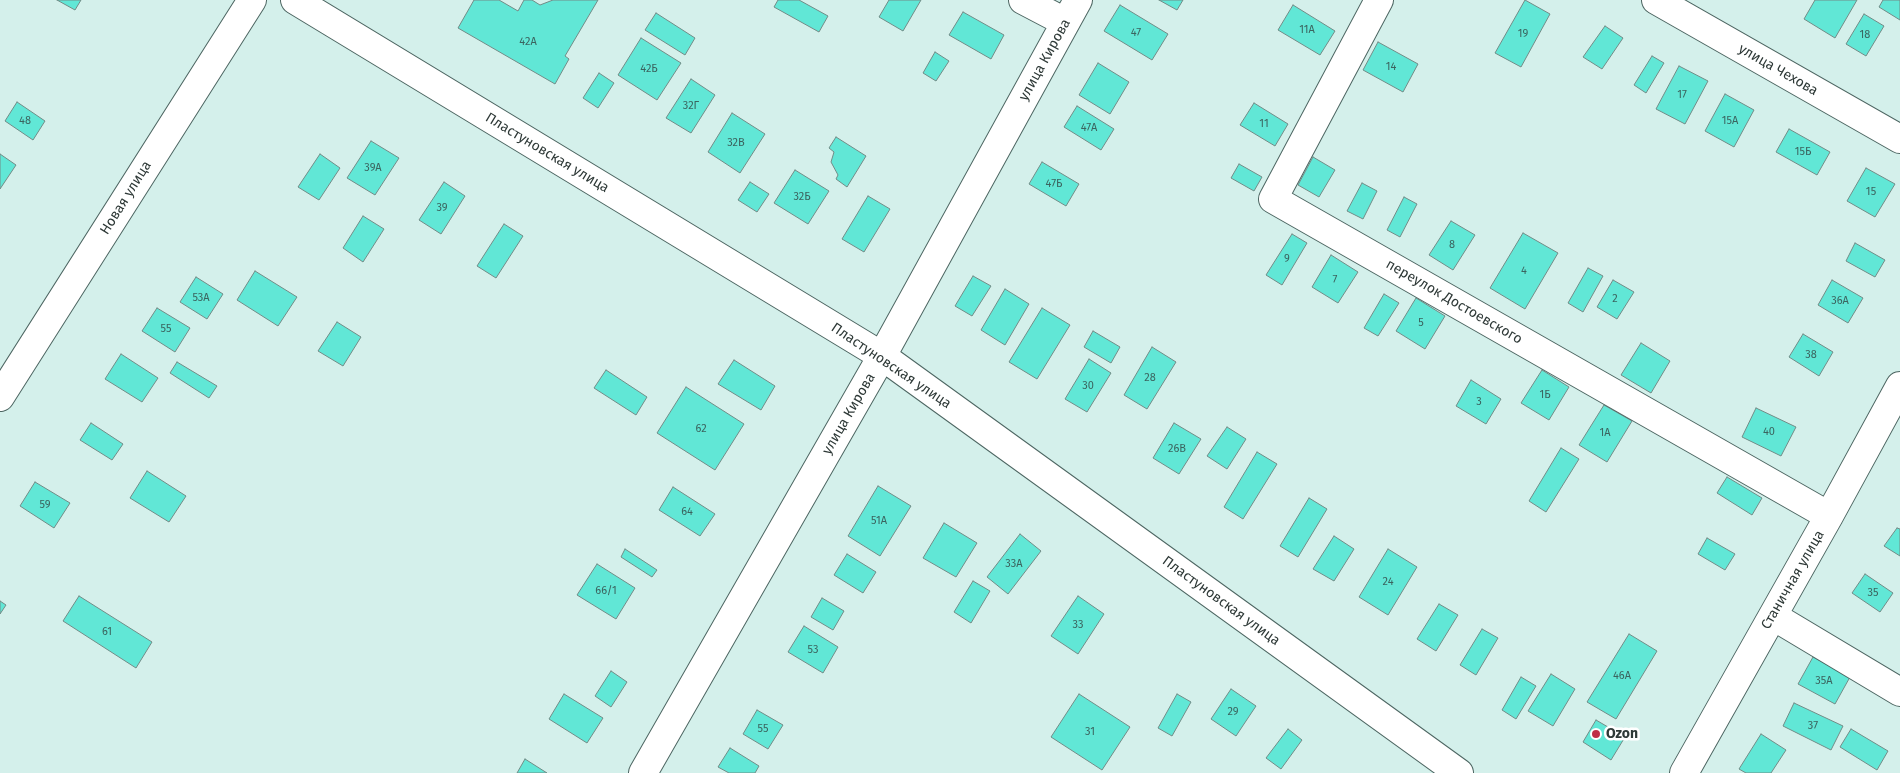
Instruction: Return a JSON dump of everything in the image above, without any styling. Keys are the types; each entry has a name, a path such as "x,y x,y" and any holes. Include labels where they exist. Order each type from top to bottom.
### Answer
{"street":[{"name":"Новая улица","path":"0,397 252,0"},
{"name":"Пластуновская улица","path":"295,0 882,356 1459,773"},
{"path":"1023,0 1072,11"},
{"name":"переулок Достоевского","path":"1379,0 1274,199 1830,516"},
{"name":"улица Чехова","path":"1656,0 1900,139"},
{"name":"улица Кирова","path":"643,773 882,356 1072,11"},
{"name":"Станичная улица","path":"1684,773 1830,516 1900,386"},
{"path":"1773,616 1900,692"}],"building":[{"path":"57,0 81,0 75,10"},
{"path":"474,0 499,0 518,11 524,0 532,0 540,5 553,0 598,0 565,56 569,59 555,84 458,28"},
{"path":"778,0 799,0 828,16 819,32 774,7"},
{"path":"889,0 921,0 903,31 879,17"},
{"path":"1159,0 1183,0 1177,10"},
{"path":"1525,0 1550,14 1521,67 1495,53"},
{"path":"1815,0 1857,0 1835,38 1804,19"},
{"path":"1883,0 1900,0 1900,20 1879,7"},
{"path":"1120,5 1168,34 1152,60 1104,31"},
{"path":"1293,5 1335,31 1320,55 1278,30"},
{"path":"963,12 1004,35 991,59 949,35"},
{"path":"656,13 695,38 685,55 645,30"},
{"path":"1864,14 1884,26 1866,56 1846,44"},
{"path":"1605,26 1623,38 1602,69 1583,57"},
{"path":"641,38 681,63 657,100 618,75"},
{"path":"1378,42 1418,64 1403,92 1363,70"},
{"path":"935,52 949,61 936,81 923,73"},
{"path":"1652,56 1664,63 1646,93 1634,85"},
{"path":"1098,63 1129,82 1110,114 1079,95"},
{"path":"1679,66 1708,81 1685,124 1656,109"},
{"path":"599,73 614,83 598,108 583,98"},
{"path":"691,79 715,95 691,133 666,118"},
{"path":"1725,94 1754,110 1734,147 1705,131"},
{"path":"17,102 45,121 33,140 5,121"},
{"path":"1254,103 1288,124 1275,146 1240,125"},
{"path":"1077,106 1114,129 1101,150 1064,127"},
{"path":"732,113 765,134 740,173 708,152"},
{"path":"1789,129 1830,152 1817,175 1776,152"},
{"path":"836,137 866,156 847,187 836,179 838,175 831,162 834,152 829,148"},
{"path":"371,141 399,158 375,195 347,178"},
{"path":"0,154 16,165 0,189"},
{"path":"320,154 340,168 319,200 298,187"},
{"path":"1313,157 1335,170 1319,197 1298,185"},
{"path":"1042,162 1079,184 1066,206 1029,184"},
{"path":"1239,164 1262,177 1254,191 1231,178"},
{"path":"1866,168 1895,184 1875,217 1847,201"},
{"path":"795,170 829,191 808,224 774,203"},
{"path":"444,182 465,196 441,234 419,220"},
{"path":"750,182 769,194 757,212 738,200"},
{"path":"1362,183 1377,191 1363,219 1347,211"},
{"path":"868,196 890,209 864,252 842,239"},
{"path":"1404,197 1417,204 1400,237 1387,230"},
{"path":"363,216 384,229 363,262 343,248"},
{"path":"1451,221 1475,235 1453,270 1429,255"},
{"path":"504,224 523,236 496,278 477,266"},
{"path":"1523,233 1558,253 1525,309 1490,288"},
{"path":"1292,234 1307,243 1282,285 1266,275"},
{"path":"1855,243 1885,260 1875,277 1846,261"},
{"path":"1331,255 1358,272 1338,303 1312,287"},
{"path":"1588,268 1603,276 1583,312 1568,303"},
{"path":"255,271 297,297 278,326 237,300"},
{"path":"973,276 991,286 972,316 955,306"},
{"path":"196,277 223,294 207,319 180,302"},
{"path":"1613,280 1634,292 1617,319 1597,307"},
{"path":"1832,280 1863,298 1848,323 1818,305"},
{"path":"1005,289 1029,304 1005,345 981,330"},
{"path":"1384,294 1399,303 1378,336 1364,328"},
{"path":"1416,298 1445,316 1425,349 1396,331"},
{"path":"157,308 190,328 175,352 142,331"},
{"path":"1042,308 1070,325 1037,379 1009,362"},
{"path":"337,322 361,337 343,366 318,351"},
{"path":"1093,331 1120,347 1111,363 1084,347"},
{"path":"1803,334 1833,352 1819,376 1789,357"},
{"path":"1641,343 1670,361 1651,393 1621,375"},
{"path":"1152,347 1176,362 1147,409 1124,395"},
{"path":"121,354 158,378 142,402 105,379"},
{"path":"1089,359 1111,373 1087,412 1065,399"},
{"path":"734,360 775,386 761,410 718,384"},
{"path":"177,362 217,386 209,398 170,373"},
{"path":"606,370 647,397 636,415 594,388"},
{"path":"1542,370 1569,387 1549,420 1521,403"},
{"path":"1471,380 1501,399 1486,424 1456,406"},
{"path":"686,387 744,424 715,470 657,433"},
{"path":"1604,405 1632,421 1607,462 1579,445"},
{"path":"1756,408 1796,427 1781,456 1742,437"},
{"path":"91,423 123,444 112,460 80,440"},
{"path":"1174,423 1201,439 1179,474 1153,458"},
{"path":"1227,427 1246,439 1227,469 1207,456"},
{"path":"1561,448 1579,459 1546,512 1529,501"},
{"path":"1257,452 1277,464 1243,519 1224,507"},
{"path":"147,471 186,496 169,522 130,498"},
{"path":"1727,477 1762,498 1752,515 1717,493"},
{"path":"35,482 70,503 54,528 20,506"},
{"path":"878,486 911,506 880,556 848,536"},
{"path":"673,487 715,514 700,536 659,510"},
{"path":"1309,498 1327,509 1298,557 1280,546"},
{"path":"944,523 977,543 956,577 923,558"},
{"path":"1897,528 1900,529 1900,556 1884,546"},
{"path":"1020,534 1041,551 1008,594 987,577"},
{"path":"1334,536 1354,549 1334,581 1313,569"},
{"path":"1707,538 1735,554 1725,570 1698,554"},
{"path":"625,549 657,570 652,577 621,557"},
{"path":"1388,549 1417,567 1388,615 1359,597"},
{"path":"847,554 876,572 863,593 834,575"},
{"path":"597,564 635,588 616,619 577,595"},
{"path":"1865,574 1893,593 1880,612 1852,593"},
{"path":"973,581 990,591 971,623 954,612"},
{"path":"79,596 152,642 136,668 63,621"},
{"path":"1078,596 1104,614 1078,654 1051,636"},
{"path":"822,598 844,611 833,630 811,617"},
{"path":"0,601 6,605 0,614"},
{"path":"1439,604 1458,615 1436,651 1417,639"},
{"path":"804,626 838,647 823,673 788,652"},
{"path":"1482,629 1498,638 1476,675 1460,665"},
{"path":"1629,634 1657,651 1616,719 1587,702"},
{"path":"1813,657 1850,677 1835,704 1798,684"},
{"path":"611,671 627,682 611,707 595,696"},
{"path":"1551,674 1575,689 1553,726 1528,711"},
{"path":"1521,677 1536,686 1516,719 1502,710"},
{"path":"1231,689 1256,706 1236,736 1211,719"},
{"path":"564,694 603,718 587,743 549,719"},
{"path":"1079,694 1130,727 1102,770 1051,737"},
{"path":"1177,694 1191,702 1172,736 1158,728"},
{"path":"1794,703 1843,726 1831,750 1783,726"},
{"path":"757,710 783,725 768,749 743,734"},
{"path":"1596,720 1625,737 1611,760 1583,742"},
{"path":"1288,729 1302,740 1281,769 1266,758"},
{"path":"1851,729 1888,751 1877,770 1840,747"},
{"path":"1761,734 1786,750 1771,773 1746,773 1739,769"},
{"path":"730,748 759,766 755,773 729,773 718,767"},
{"path":"525,759 547,773 517,773"}],"place":[{"name":"Ozon","path":"1596,734"}]}
